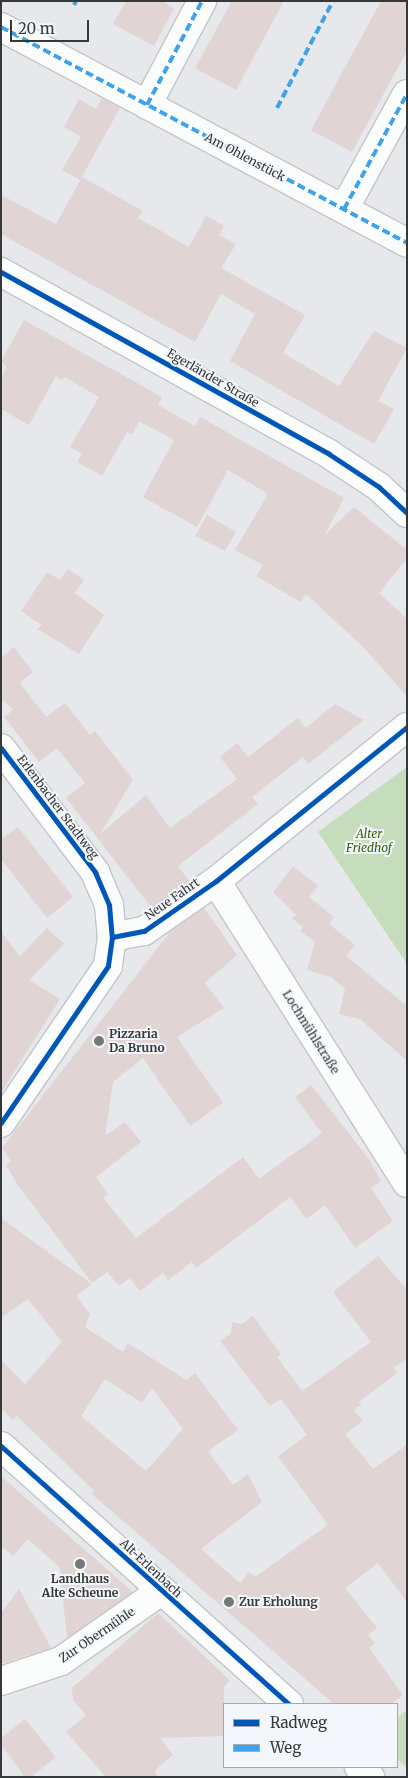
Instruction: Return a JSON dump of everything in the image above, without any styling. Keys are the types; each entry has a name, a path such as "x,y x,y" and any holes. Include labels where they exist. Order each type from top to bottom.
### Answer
{"street":[{"path":"147,104 202,1"},
{"name":"Am Ohlenstück","path":"1,27 407,242"},
{"path":"344,209 407,94"},
{"name":"Egerländer Straße","path":"1,272 329,454 379,487 407,513"},
{"name":"Neue Fahrt","path":"112,937 144,930 216,881 407,727"},
{"name":"Erlenbacher Stadtweg","path":"1,748 95,872 109,904 112,937"},
{"name":"Lochmühlstraße","path":"216,881 407,1183"},
{"path":"1,1122 108,966 112,937"},
{"name":"Alt-Erlenbach","path":"1,1446 288,1703"},
{"name":"Zur Obermühle","path":"1,1681 61,1661 161,1591"},
{"path":"360,1768 370,1777"}],"green space":[{"name":"Alter Friedhof","path":"407,767 407,964 318,832"},
{"path":"407,1710 407,1768 398,1760 398,1717"}],"building":[{"path":"126,1 162,1 174,8 154,46 113,24"},
{"path":"232,1 284,1 236,90 195,68"},
{"path":"381,1 407,1 407,51 352,152 311,130"},
{"path":"102,98 120,108 80,180 62,170 81,137 64,127 79,99 96,109"},
{"path":"82,177 143,211 138,218 189,247 206,216 224,226 219,235 236,244 221,268 305,315 283,353 339,386 374,331 407,348 378,401 394,409 374,444 230,361 255,314 221,294 195,342 1,234 1,195 56,224"},
{"path":"24,320 162,397 158,405 195,426 200,417 344,498 324,536 354,507 407,550 407,558 379,593 407,619 407,696 364,648 306,594 301,602 256,576 263,565 235,550 268,494 228,470 197,527 143,497 174,440 139,421 132,435 127,432 102,476 77,462 82,454 70,447 99,397 64,377 62,380 56,376 29,425 1,409 1,378 7,368 1,361"},
{"path":"207,515 236,532 225,551 195,536"},
{"path":"68,569 84,580 75,593 104,615 79,654 37,629 42,625 21,611 47,572 60,580"},
{"path":"14,647 33,672 20,683 46,717 65,703 90,735 95,731 133,780 100,834 146,795 170,828 237,779 220,757 237,743 248,757 298,718 306,728 335,704 364,720 308,764 303,757 252,797 258,804 178,866 189,881 151,907 66,798 85,783 57,748 39,762 4,717 13,710 1,698 1,658"},
{"path":"18,827 73,897 47,918 1,859 1,839"},
{"path":"293,866 318,886 309,897 334,917 329,924 355,945 346,956 407,1006 407,1061 360,1019 339,1014 345,989 331,977 307,970 315,942 300,931 303,927 292,918 296,915 273,892"},
{"path":"204,908 237,955 205,983 224,1008 177,1037 223,1103 190,1126 143,1058 113,1082 105,1136 125,1122 141,1142 96,1177 108,1194 103,1198 136,1238 243,1157 259,1179 322,1133 295,1097 311,1085 369,1159 381,1181 371,1188 393,1221 355,1248 325,1205 306,1219 290,1197 196,1268 192,1262 168,1280 163,1273 140,1291 130,1278 119,1286 107,1272 92,1283 17,1184 6,1165 11,1161 2,1148 170,932"},
{"path":"47,928 64,944 29,980 60,999 1,1093 1,932 20,956"},
{"path":"1,1218 92,1284 76,1296 90,1314 85,1327 123,1352 128,1343 186,1380 195,1373 238,1430 208,1451 233,1485 248,1474 262,1502 201,1549 240,1583 249,1572 255,1577 328,1525 278,1456 307,1435 281,1399 270,1406 220,1341 231,1333 232,1322 242,1324 253,1316 281,1354 277,1357 302,1391 371,1342 333,1292 378,1256 407,1290 407,1359 394,1368 397,1373 359,1402 361,1405 354,1410 363,1421 345,1434 373,1469 407,1445 407,1602 378,1563 345,1588 377,1628 368,1635 375,1643 369,1648 403,1695 392,1703 333,1703 92,1494 94,1491 17,1416 13,1420 1,1408 1,1360 25,1384 62,1342 28,1299 1,1318","holes":["105,1379 142,1403 152,1388 183,1429 146,1471 81,1416"]},
{"path":"1,1476 133,1592 67,1638 60,1568 28,1539 13,1556 1,1546"},
{"path":"19,1589 51,1648 1,1664 1,1613"},
{"path":"158,1613 230,1680 224,1687 223,1736 160,1738 173,1755 155,1770 157,1777 106,1777 66,1732 86,1715 73,1700 72,1688"},
{"path":"25,1719 56,1757 31,1777 25,1777 1,1745 1,1738"}],"marked path":[{"path":"74,5 76,1"},
{"path":"147,105 202,1"},
{"path":"277,108 333,1"},
{"path":"1,27 407,243"},
{"path":"344,209 407,94"}],"cycle path":[{"path":"1,272 329,454 379,487 407,513"},
{"path":"112,937 144,931 216,881 407,727"},
{"path":"1,748 95,872 109,905 112,937 108,966 1,1123"},
{"path":"1,1446 288,1703"}],"place":[{"name":"Pizzaria Da Bruno","path":"99,1041"},
{"name":"Landhaus Alte Scheune","path":"80,1564"},
{"name":"Zur Erholung","path":"229,1602"}]}
